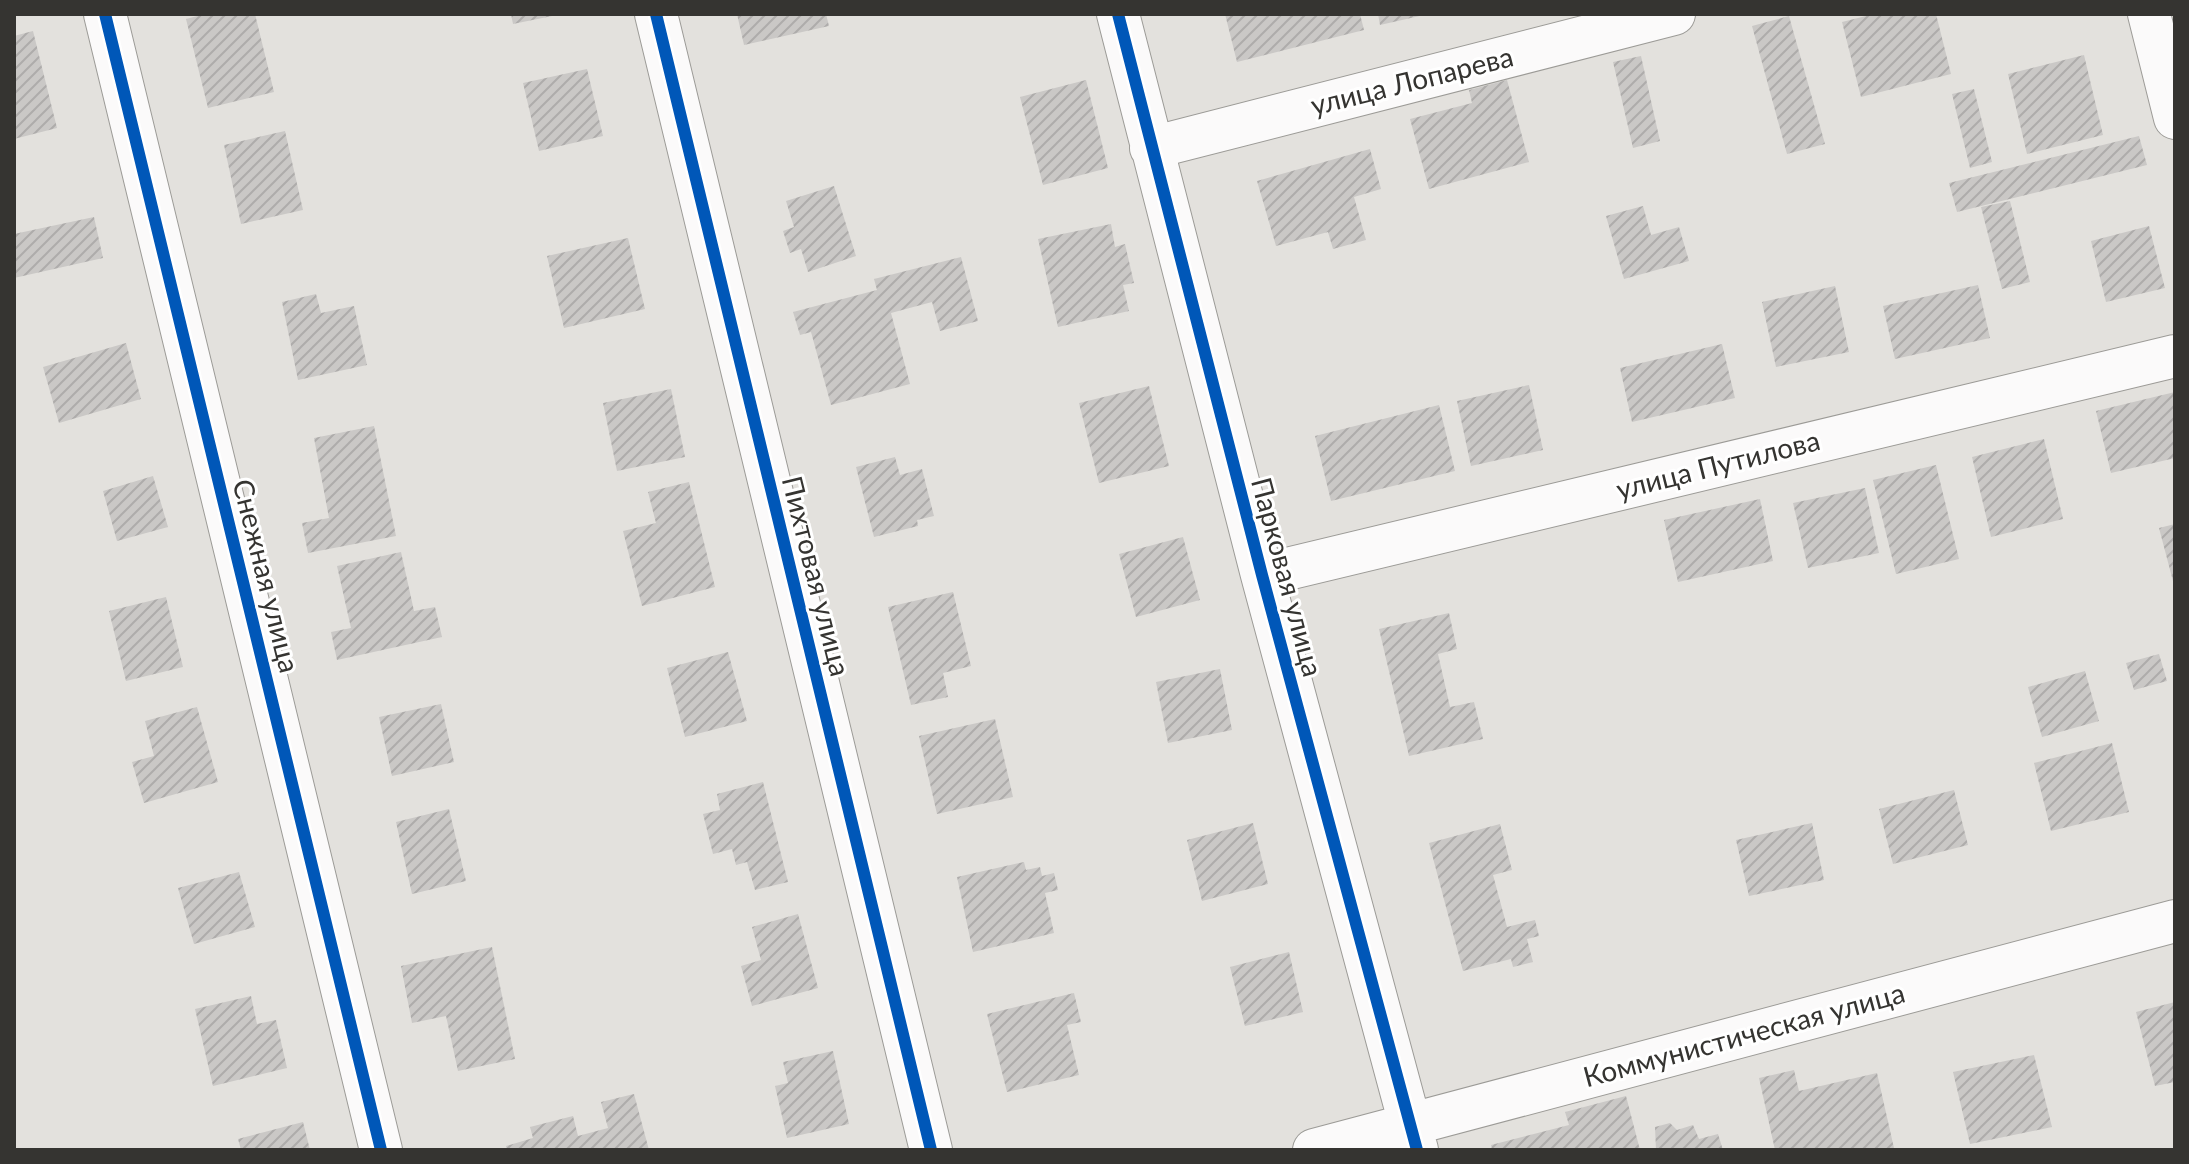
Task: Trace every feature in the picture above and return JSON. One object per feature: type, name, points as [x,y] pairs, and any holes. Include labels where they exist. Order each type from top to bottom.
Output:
[{"type":"street","name":"Снежная улица","points":[[105,14],[381,1150]]},
{"type":"street","name":"Пихтовая улица","points":[[656,14],[931,1150]]},
{"type":"street","name":"Парковая улица","points":[[1118,14],[1262,575],[1413,1137]]},
{"type":"street","name":"улица Лопарева","points":[[1151,148],[1674,14]]},
{"type":"street","points":[[2149,14],[2175,118]]},
{"type":"street","name":"улица Путилова","points":[[1262,575],[2175,356]]},
{"type":"street","name":"Коммунистическая улица","points":[[1314,1150],[1413,1137],[2175,921]]},
{"type":"building","points":[[205,14],[255,14],[274,92],[208,108],[186,19]]},
{"type":"building","points":[[511,14],[556,14],[557,15],[513,24]]},
{"type":"building","points":[[737,14],[826,14],[829,26],[744,45]]},
{"type":"building","points":[[1225,14],[1360,14],[1364,30],[1237,62]]},
{"type":"building","points":[[1378,14],[1424,14],[1424,15],[1380,25]]},
{"type":"building","points":[[1874,14],[1936,14],[1951,74],[1861,97],[1842,22]]},
{"type":"building","points":[[1789,16],[1825,144],[1787,154],[1752,26]]},
{"type":"building","points":[[33,31],[57,128],[14,139],[14,36]]},
{"type":"building","points":[[2084,55],[2103,135],[2027,154],[2008,74]]},
{"type":"building","points":[[1641,56],[1660,141],[1633,148],[1613,62]]},
{"type":"building","points":[[587,69],[603,136],[539,151],[523,83]]},
{"type":"building","points":[[1086,80],[1108,168],[1043,185],[1020,97]]},
{"type":"building","points":[[1507,80],[1529,162],[1429,189],[1410,119],[1472,103],[1469,90]]},
{"type":"building","points":[[1974,89],[1992,162],[1970,168],[1952,94]]},
{"type":"building","points":[[285,131],[303,210],[241,224],[224,145]]},
{"type":"building","points":[[2139,136],[2147,165],[1957,212],[1949,183]]},
{"type":"building","points":[[1370,149],[1381,189],[1354,197],[1366,240],[1333,249],[1328,232],[1276,246],[1257,181]]},
{"type":"building","points":[[834,186],[856,256],[808,272],[801,249],[790,253],[783,231],[794,227],[786,201]]},
{"type":"building","points":[[2010,201],[2030,282],[2002,289],[1981,207]]},
{"type":"building","points":[[1643,206],[1651,235],[1679,227],[1689,261],[1624,279],[1606,216]]},
{"type":"building","points":[[94,217],[103,258],[14,278],[14,234]]},
{"type":"building","points":[[1111,224],[1115,247],[1125,244],[1134,283],[1123,285],[1129,311],[1058,327],[1038,239]]},
{"type":"building","points":[[2149,226],[2165,288],[2106,302],[2091,241]]},
{"type":"building","points":[[628,238],[645,309],[564,328],[547,256]]},
{"type":"building","points":[[961,257],[978,321],[940,331],[932,302],[891,313],[910,384],[831,405],[811,332],[800,335],[793,312],[877,290],[874,279]]},
{"type":"building","points":[[1978,285],[1990,338],[1895,359],[1883,306]]},
{"type":"building","points":[[1835,286],[1849,352],[1776,367],[1762,302]]},
{"type":"building","points":[[316,294],[321,313],[354,306],[367,365],[298,380],[282,302]]},
{"type":"building","points":[[126,343],[141,399],[59,423],[43,367]]},
{"type":"building","points":[[1722,344],[1735,398],[1632,422],[1620,368]]},
{"type":"building","points":[[1529,385],[1543,450],[1471,466],[1457,401]]},
{"type":"building","points":[[1149,386],[1169,466],[1099,483],[1079,403]]},
{"type":"building","points":[[671,389],[685,457],[617,471],[603,403]]},
{"type":"building","points":[[2175,392],[2175,458],[2111,473],[2096,411]]},
{"type":"building","points":[[1439,405],[1455,471],[1331,501],[1315,436]]},
{"type":"building","points":[[374,426],[396,536],[308,553],[302,523],[329,518],[314,438]]},
{"type":"building","points":[[2044,439],[2063,519],[1991,537],[1972,457]]},
{"type":"building","points":[[895,457],[900,475],[922,469],[934,516],[917,520],[918,526],[874,537],[856,467]]},
{"type":"building","points":[[1936,465],[1959,559],[1896,574],[1873,480]]},
{"type":"building","points":[[153,476],[168,527],[117,541],[103,491]]},
{"type":"building","points":[[689,482],[715,587],[642,606],[623,531],[656,523],[648,492]]},
{"type":"building","points":[[1865,488],[1879,553],[1808,568],[1793,503]]},
{"type":"building","points":[[1760,499],[1773,561],[1678,582],[1664,520]]},
{"type":"building","points":[[2175,524],[2175,585],[2174,585],[2159,528]]},
{"type":"building","points":[[1183,537],[1200,600],[1136,617],[1119,554]]},
{"type":"building","points":[[401,552],[414,611],[435,607],[442,637],[337,660],[331,632],[351,628],[337,566]]},
{"type":"building","points":[[953,592],[971,666],[943,673],[948,697],[911,705],[888,607]]},
{"type":"building","points":[[166,597],[183,667],[126,681],[109,611]]},
{"type":"building","points":[[1449,613],[1457,649],[1438,654],[1450,707],[1474,702],[1483,739],[1409,756],[1379,629]]},
{"type":"building","points":[[728,652],[747,721],[685,737],[667,668]]},
{"type":"building","points":[[2159,654],[2167,681],[2134,690],[2126,663]]},
{"type":"building","points":[[1220,669],[1232,730],[1168,743],[1156,682]]},
{"type":"building","points":[[2085,671],[2099,721],[2042,737],[2028,687]]},
{"type":"building","points":[[441,704],[454,762],[392,776],[379,717]]},
{"type":"building","points":[[197,707],[218,782],[144,803],[132,762],[154,756],[145,721]]},
{"type":"building","points":[[995,719],[1013,797],[937,814],[919,736]]},
{"type":"building","points":[[2112,743],[2129,812],[2051,831],[2034,763]]},
{"type":"building","points":[[763,782],[788,882],[755,890],[747,862],[736,865],[732,849],[713,854],[703,814],[720,810],[717,794]]},
{"type":"building","points":[[1954,790],[1968,845],[1893,864],[1879,809]]},
{"type":"building","points":[[449,809],[466,881],[412,894],[396,822]]},
{"type":"building","points":[[1253,823],[1268,884],[1202,901],[1187,840]]},
{"type":"building","points":[[1812,823],[1824,880],[1749,896],[1736,840]]},
{"type":"building","points":[[1500,824],[1512,870],[1493,875],[1507,927],[1535,920],[1539,936],[1527,939],[1533,962],[1513,967],[1511,959],[1463,971],[1429,843]]},
{"type":"building","points":[[1024,862],[1026,870],[1040,867],[1042,876],[1054,873],[1058,890],[1045,893],[1054,933],[973,952],[957,877]]},
{"type":"building","points":[[239,872],[255,927],[194,944],[178,888]]},
{"type":"building","points":[[798,914],[818,988],[752,1006],[741,966],[761,960],[752,927]]},
{"type":"building","points":[[492,947],[515,1059],[458,1071],[446,1016],[412,1023],[401,966]]},
{"type":"building","points":[[1289,952],[1303,1012],[1245,1026],[1230,967]]},
{"type":"building","points":[[1074,993],[1081,1022],[1067,1025],[1079,1075],[1007,1092],[987,1014]]},
{"type":"building","points":[[251,996],[257,1024],[276,1020],[287,1068],[213,1086],[195,1009]]},
{"type":"building","points":[[2175,1002],[2175,1082],[2155,1086],[2136,1012]]},
{"type":"building","points":[[833,1051],[849,1124],[787,1138],[775,1086],[788,1083],[783,1062]]},
{"type":"building","points":[[2034,1055],[2052,1127],[1970,1144],[1953,1072]]},
{"type":"building","points":[[1794,1070],[1799,1091],[1877,1073],[1894,1148],[1775,1150],[1759,1078]]},
{"type":"building","points":[[634,1094],[649,1150],[507,1150],[506,1146],[533,1138],[530,1127],[573,1116],[578,1136],[608,1128],[601,1102]]},
{"type":"building","points":[[1626,1096],[1640,1150],[1492,1150],[1491,1145],[1569,1125],[1565,1112]]},
{"type":"building","points":[[303,1122],[310,1150],[241,1150],[238,1139]]},
{"type":"building","points":[[1670,1123],[1677,1130],[1693,1125],[1699,1139],[1718,1134],[1723,1150],[1656,1150],[1655,1127]]},
{"type":"cycle path","points":[[105,14],[381,1150]]},
{"type":"cycle path","points":[[656,14],[931,1150]]},
{"type":"cycle path","points":[[1118,14],[1262,575],[1417,1150]]}]
